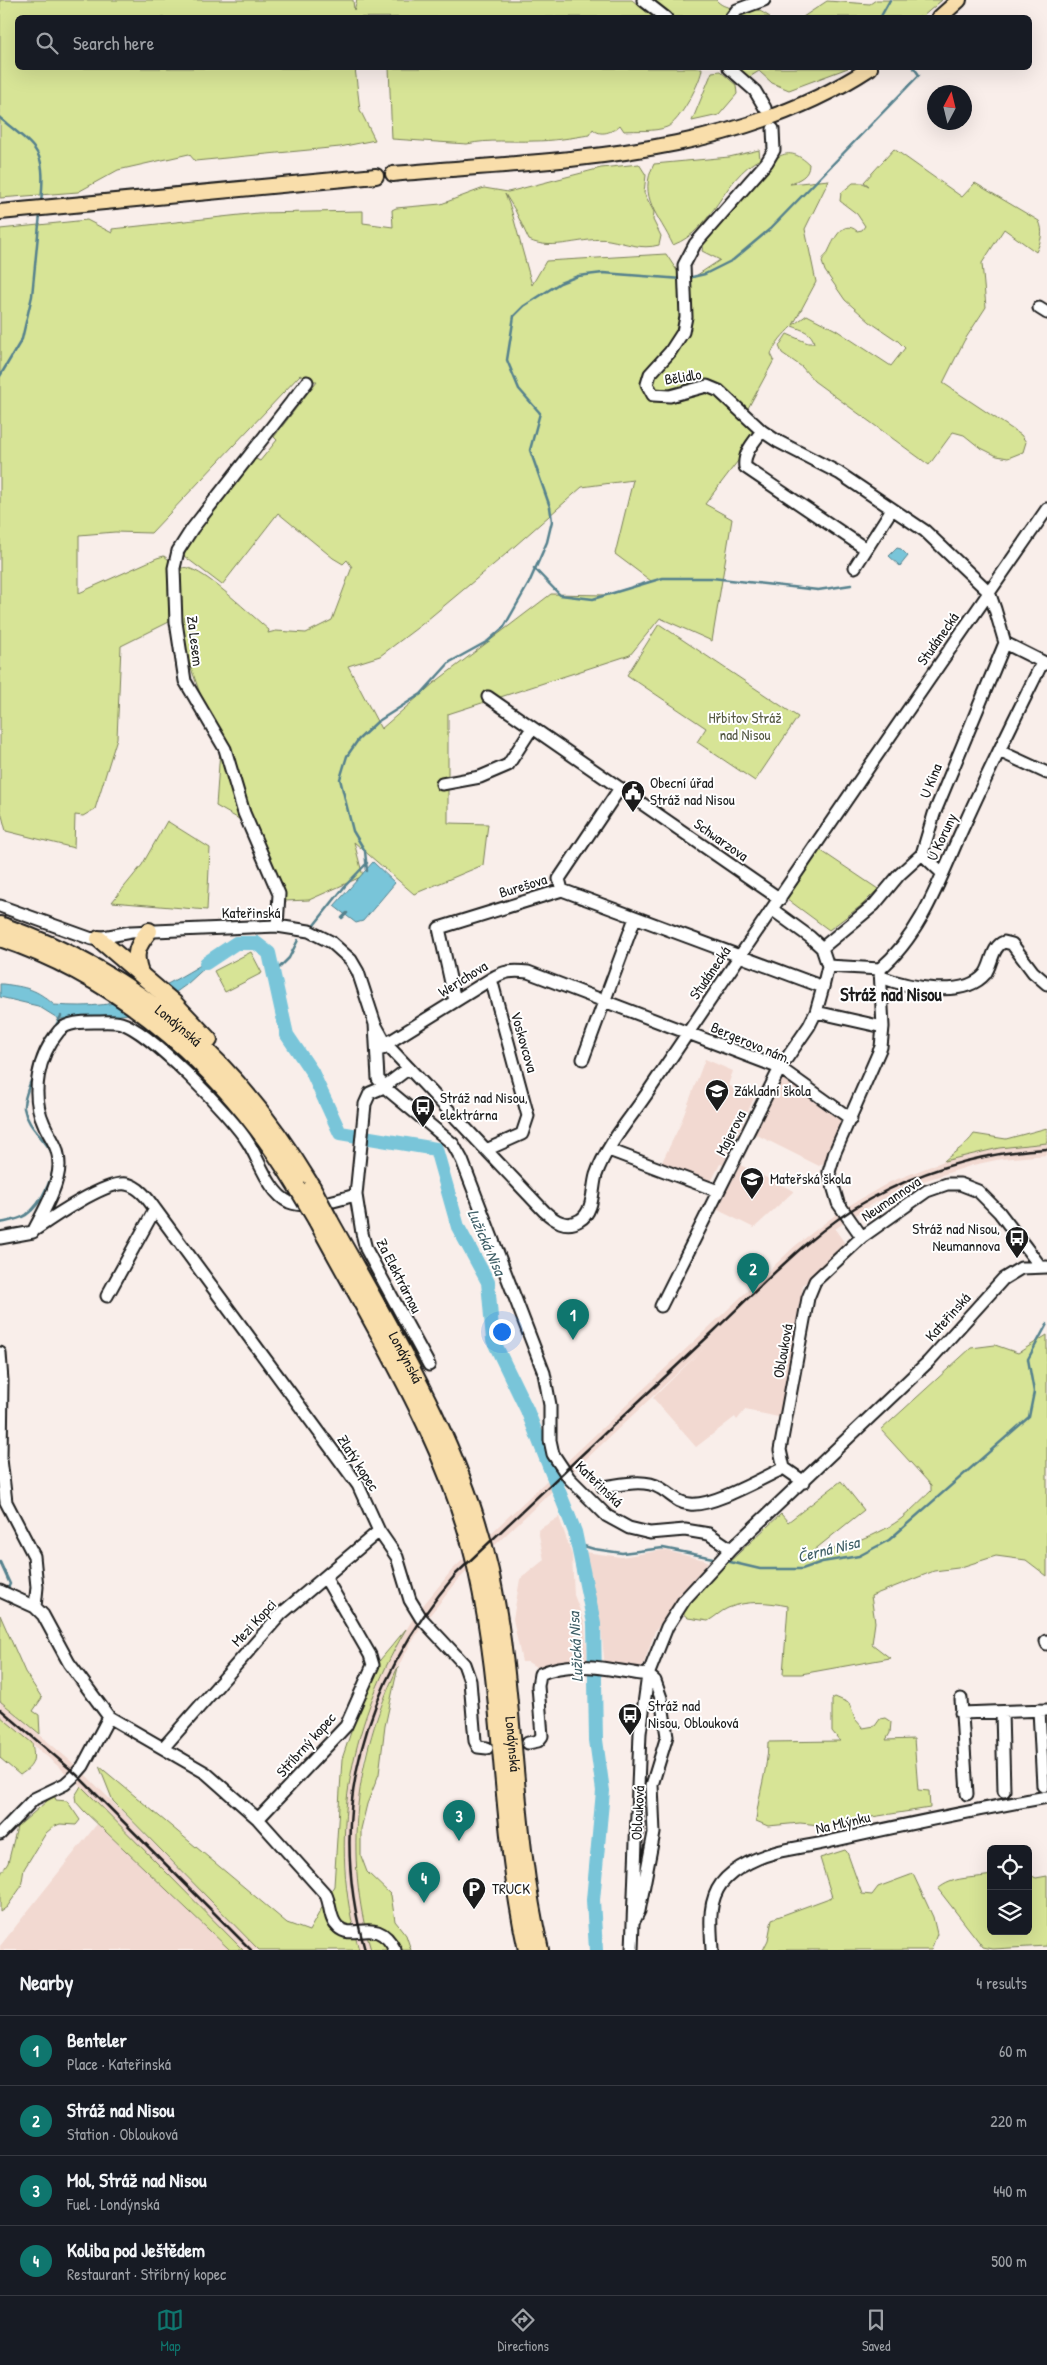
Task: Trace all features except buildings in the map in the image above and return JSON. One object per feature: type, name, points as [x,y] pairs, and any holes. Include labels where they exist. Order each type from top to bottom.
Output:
[{"type":"highway","name":"Londýnská","points":[[0,925],[62,949],[120,981],[227,1058],[422,1390],[445,1439],[470,1503],[489,1569],[503,1639],[526,1868],[540,1950]]},
{"type":"highway","points":[[149,931],[139,943],[136,953],[140,973],[160,1009]]},
{"type":"highway","name":"Londýnská","points":[[0,938],[53,959],[105,987],[160,1009],[174,1038],[221,1083],[256,1124],[304,1187]]},
{"type":"highway","points":[[99,939],[140,973]]},
{"type":"highway","name":"Londýnská","points":[[323,1221],[426,1428],[452,1488],[466,1531],[488,1622],[511,1853],[527,1950]]},
{"type":"main road","points":[[942,15],[959,0]]},
{"type":"main road","points":[[393,174],[631,151],[690,141],[737,128],[776,114],[821,95],[866,70]]},
{"type":"main road","points":[[0,212],[376,176]]},
{"type":"street","points":[[643,0],[662,15]]},
{"type":"street","points":[[733,15],[737,10],[764,0]]},
{"type":"street","points":[[731,70],[755,91],[765,108]]},
{"type":"street","name":"Bělidlo","points":[[773,129],[774,150],[767,162],[695,244],[684,265],[686,316],[683,332],[670,352],[650,374],[647,384],[653,395],[670,396],[707,386],[719,391],[762,431],[777,441],[839,473],[925,531],[989,592]]},
{"type":"street","name":"Za Lesem","points":[[277,926],[279,894],[244,813],[225,749],[185,681],[176,622],[174,568],[178,551],[192,529],[307,382]]},
{"type":"street","points":[[762,431],[747,453],[744,460],[745,467],[866,549]]},
{"type":"street","points":[[855,568],[892,509]]},
{"type":"street","name":"Studánecká","points":[[375,1024],[386,1044],[544,1211],[555,1220],[567,1224],[578,1222],[586,1214],[597,1173],[609,1150],[687,1033],[1047,509]]},
{"type":"street","points":[[989,592],[1005,643],[1044,663]]},
{"type":"street","name":"U Kina","points":[[922,854],[934,814],[1005,643]]},
{"type":"street","name":"U Koruny","points":[[881,973],[911,934],[935,890],[999,751],[1044,663]]},
{"type":"street","name":"Schwarzova","points":[[488,697],[780,899]]},
{"type":"street","points":[[442,784],[480,777],[508,764],[532,728]]},
{"type":"street","points":[[999,751],[1047,774]]},
{"type":"street","points":[[562,890],[559,879],[620,788]]},
{"type":"street","points":[[822,948],[874,905],[899,875],[922,854],[942,873]]},
{"type":"street","name":"Burešova","points":[[455,1001],[440,928],[562,890],[740,956]]},
{"type":"street","points":[[0,906],[87,938],[99,939]]},
{"type":"street","points":[[772,910],[810,936],[822,948],[828,966],[881,973],[911,986],[943,988],[966,985],[980,979],[985,974],[997,946],[1000,943],[1007,942],[1014,946],[1030,969],[1047,984]]},
{"type":"street","points":[[583,1059],[635,918]]},
{"type":"street","name":"Kateřinská","points":[[99,939],[131,932],[277,926],[309,931],[331,942],[351,960],[358,972],[375,1024],[378,1079],[453,1144],[462,1160],[544,1373],[550,1405],[550,1440],[553,1454],[561,1467],[607,1516],[628,1528],[650,1534],[685,1530],[708,1534],[731,1549],[804,1482],[928,1362],[1003,1279],[1021,1268],[1044,1267]]},
{"type":"street","points":[[740,956],[824,987]]},
{"type":"street","name":"Majerova","points":[[661,1306],[780,1068],[809,1026],[816,1012],[828,966]]},
{"type":"street","name":"Werichova","points":[[377,1056],[386,1044],[501,973],[514,970],[528,972],[687,1033]]},
{"type":"street","name":"Neumannova","points":[[881,973],[883,1027],[881,1047],[830,1166],[830,1176],[838,1203],[862,1237],[927,1191],[947,1184],[960,1184],[978,1191],[1044,1267]]},
{"type":"street","name":"Voskovcova","points":[[486,1150],[522,1134],[528,1116],[491,979]]},
{"type":"street","points":[[816,1012],[883,1027]]},
{"type":"street","points":[[33,1232],[47,1204],[59,1167],[57,1146],[43,1122],[36,1091],[42,1061],[60,1030],[75,1022],[120,1022],[140,1033],[210,1096],[248,1142],[270,1183],[288,1201],[308,1206],[356,1195]]},
{"type":"street","name":"Bergerovo nám.","points":[[687,1033],[780,1068],[851,1119]]},
{"type":"street","points":[[384,1086],[409,1068]]},
{"type":"street","name":"Za Elektrárnou","points":[[384,1086],[370,1093],[363,1118],[356,1195],[366,1249],[429,1365]]},
{"type":"street","points":[[609,1150],[718,1191]]},
{"type":"street","name":"Zlatý kopec","points":[[0,1238],[33,1232],[61,1212],[108,1188],[126,1184],[140,1191],[358,1485],[379,1531],[397,1557],[410,1600],[421,1618],[464,1664],[470,1681],[475,1741],[478,1747],[487,1748]]},
{"type":"street","points":[[107,1296],[155,1209]]},
{"type":"street","name":"Oblouková","points":[[784,1468],[780,1450],[812,1287],[821,1274],[862,1237]]},
{"type":"street","points":[[0,1353],[2,1381],[1,1459],[6,1502],[34,1556],[37,1587],[35,1607]]},
{"type":"street","points":[[784,1468],[804,1482]]},
{"type":"street","name":"Kateřinská","points":[[603,1487],[650,1484],[660,1487],[678,1501],[690,1504],[706,1504],[784,1468]]},
{"type":"street","name":"Mezi Kopci","points":[[163,1748],[281,1614],[379,1531]]},
{"type":"street","points":[[632,1950],[631,1928],[640,1732],[648,1675],[667,1627],[685,1599],[731,1549]]},
{"type":"street","name":"Stříbrný kopec","points":[[258,1819],[346,1726],[373,1666],[370,1655],[325,1577]]},
{"type":"street","points":[[1,1592],[35,1607],[43,1615],[69,1663],[109,1717],[206,1773],[258,1819],[326,1894],[330,1903],[330,1912],[339,1928],[345,1931],[373,1930],[386,1936],[395,1950]]},
{"type":"street","name":"Londýnská","points":[[528,1744],[538,1741],[542,1736],[538,1686],[540,1674],[548,1670],[587,1666],[648,1675]]},
{"type":"street","name":"Oblouková","points":[[631,1928],[639,1911],[654,1834],[652,1786],[667,1736],[662,1698],[655,1681],[648,1675]]},
{"type":"street","points":[[961,1699],[960,1713],[967,1794]]},
{"type":"street","name":"Na Mlýnku","points":[[712,1950],[710,1917],[713,1900],[721,1884],[748,1862],[791,1849],[830,1842],[1045,1791],[1043,1710],[960,1713]]},
{"type":"street","points":[[1002,1712],[1004,1791]]},
{"type":"street","points":[[0,1834],[34,1799],[65,1784],[76,1774],[83,1766],[109,1717]]},
{"type":"shaded area","name":"Základní škola","points":[[705,1059],[733,1071],[728,1085],[754,1098],[723,1165],[720,1164],[710,1184],[660,1166],[680,1125]]},
{"type":"shaded area","name":"Základní škola","points":[[783,1079],[840,1120],[841,1124],[824,1163],[819,1166],[751,1132],[779,1080]]},
{"type":"shaded area","points":[[1047,1143],[1047,1155],[1001,1159],[973,1165],[920,1182],[872,1204],[835,1229],[846,1245],[803,1285],[783,1418],[745,1410],[737,1420],[735,1417],[696,1447],[653,1398],[706,1346],[460,1578],[425,1621],[403,1657],[379,1710],[364,1758],[357,1811],[356,1848],[362,1911],[371,1950],[359,1950],[350,1913],[344,1848],[345,1810],[353,1756],[368,1705],[393,1651],[416,1614],[452,1570],[795,1246],[843,1209],[890,1182],[944,1161],[999,1148]]},
{"type":"shaded area","name":"Mateřská škola","points":[[736,1163],[794,1191],[754,1228],[714,1208]]},
{"type":"shaded area","points":[[559,1517],[572,1555],[574,1595],[585,1624],[588,1662],[539,1669],[528,1662],[522,1662],[513,1619],[520,1579],[544,1560],[538,1530]]},
{"type":"shaded area","points":[[663,1550],[708,1562],[655,1631],[643,1666],[630,1670],[605,1667],[601,1629],[591,1590],[585,1552],[621,1557]]},
{"type":"shaded area","points":[[0,1701],[80,1769],[259,1950],[243,1950],[81,1786],[0,1716]]},
{"type":"shaded area","points":[[97,1824],[230,1950],[0,1950],[0,1946]]},
{"type":"green space","points":[[0,0],[353,0],[354,10],[357,0],[632,0],[651,15],[15,15],[15,70],[355,70],[360,110],[375,140],[340,147],[195,161],[189,154],[118,170],[78,192],[0,198]]},
{"type":"green space","points":[[637,0],[716,0],[724,6],[751,8],[766,15],[656,15]]},
{"type":"green space","points":[[876,0],[942,0],[924,15],[806,15],[827,1],[870,4]]},
{"type":"green space","points":[[389,70],[702,70],[698,82],[678,118],[672,124],[662,129],[624,131],[620,125],[606,133],[599,133],[593,129],[589,135],[562,139],[492,141],[467,144],[392,139]]},
{"type":"green space","points":[[738,70],[843,70],[789,90],[772,83],[759,71],[748,78]]},
{"type":"green space","points":[[720,71],[736,85],[737,94],[719,115],[692,121],[712,72]]},
{"type":"green space","points":[[894,149],[962,197],[975,183],[1039,221],[1041,236],[1036,252],[1004,229],[982,263],[986,307],[964,341],[943,383],[1021,435],[1026,442],[1023,452],[1008,458],[997,456],[979,447],[964,435],[953,432],[929,465],[814,381],[802,367],[782,353],[779,346],[787,334],[808,343],[814,343],[809,334],[792,326],[773,350],[771,354],[774,360],[747,410],[760,432],[705,504],[732,519],[712,641],[660,618],[630,655],[448,714],[448,823],[488,824],[483,865],[414,894],[354,842],[363,876],[309,900],[285,901],[255,828],[216,806],[220,750],[184,648],[179,569],[189,568],[209,579],[269,630],[268,633],[276,631],[306,633],[332,620],[352,567],[347,560],[343,564],[333,558],[278,513],[222,585],[184,556],[205,518],[254,458],[260,461],[277,440],[274,437],[317,381],[309,381],[300,375],[151,533],[115,532],[79,535],[79,593],[157,558],[164,556],[173,563],[173,589],[169,592],[169,622],[121,646],[117,738],[95,809],[83,816],[75,815],[74,848],[6,831],[0,808],[0,229],[87,220],[112,233],[112,229],[258,213],[363,211],[363,223],[393,227],[392,210],[396,208],[441,204],[484,188],[508,192],[601,168],[639,164],[646,175],[644,193],[654,212],[653,220],[661,236],[659,245],[640,246],[599,239],[558,244],[538,243],[529,240],[505,194],[532,285],[546,261],[666,254],[685,283],[720,260],[702,251],[705,239],[778,157],[790,154],[802,158],[809,164],[809,168],[805,175],[790,184],[829,180],[805,229],[816,282],[793,325],[807,315],[836,330],[891,366],[905,348],[870,322],[845,300],[825,271],[822,262],[835,238],[843,229],[847,227],[857,231],[862,230],[865,226],[857,214],[840,201],[841,193],[853,183],[863,183],[869,186],[864,182]],"holes":[[[633,480],[615,554],[651,581],[606,595],[551,594],[434,683],[381,729],[348,666],[380,656],[421,625],[582,487]]]},
{"type":"green space","points":[[759,150],[760,159],[747,167],[736,178],[709,216],[687,237],[673,245],[656,215],[649,196],[649,176],[654,164],[729,157]]},
{"type":"green space","name":"Hřbitov Stráž nad Nisou","points":[[659,624],[798,717],[755,781],[697,742],[706,728],[627,675]]},
{"type":"green space","points":[[167,821],[210,848],[207,910],[112,902],[142,865]]},
{"type":"green space","points":[[820,850],[878,889],[862,905],[829,930],[787,899]]},
{"type":"green space","points":[[251,952],[262,973],[225,992],[214,971]]},
{"type":"green space","points":[[1047,1128],[1047,1143],[999,1148],[944,1161],[974,1134],[1006,1139]]},
{"type":"green space","points":[[1047,1335],[1047,1576],[1026,1560],[996,1556],[958,1568],[934,1571],[871,1596],[875,1622],[872,1644],[890,1658],[801,1674],[783,1674],[788,1606],[766,1603],[736,1605],[725,1609],[708,1621],[688,1618],[682,1613],[688,1600],[781,1514],[788,1522],[841,1481],[864,1510],[813,1551],[846,1546],[894,1524],[902,1518],[931,1491],[931,1485],[881,1430],[971,1348],[995,1345],[1018,1353]]},
{"type":"green space","points":[[0,1615],[25,1672],[42,1698],[33,1711],[39,1715],[40,1734],[0,1701]]},
{"type":"green space","points":[[406,1629],[386,1666],[370,1705],[358,1744],[349,1785],[345,1826],[345,1867],[349,1909],[359,1950],[259,1950],[113,1801],[99,1766],[287,1923],[309,1931],[334,1886],[342,1759],[362,1699],[380,1660]]},
{"type":"green space","points":[[398,1667],[385,1726],[379,1774],[367,1804],[361,1829],[361,1856],[367,1872],[391,1895],[395,1921],[406,1935],[411,1950],[371,1950],[362,1914],[357,1878],[358,1806],[363,1771],[372,1735],[383,1701]]},
{"type":"green space","points":[[835,1697],[849,1703],[855,1719],[863,1728],[875,1726],[880,1719],[885,1718],[891,1722],[890,1733],[886,1740],[914,1739],[918,1790],[929,1791],[930,1808],[820,1825],[800,1823],[768,1826],[756,1821],[768,1742],[840,1741],[832,1731],[832,1699]]},
{"type":"green space","points":[[0,1716],[32,1743],[33,1762],[20,1775],[0,1758]]},
{"type":"green space","points":[[81,1786],[243,1950],[230,1950],[84,1811],[76,1802],[75,1796]]},
{"type":"green space","points":[[54,1795],[56,1800],[67,1801],[80,1820],[76,1825],[60,1824],[46,1833],[24,1869],[21,1887],[7,1907],[0,1912],[0,1875],[8,1863],[17,1827]]},
{"type":"green space","points":[[845,1850],[862,1894],[872,1895],[878,1887],[913,1874],[933,1917],[937,1934],[931,1950],[763,1950],[768,1940],[772,1919],[832,1897],[820,1858]]},
{"type":"green space","points":[[987,1876],[987,1935],[1032,1935],[1032,1876],[1036,1878],[1047,1876],[1047,1946],[993,1949],[983,1947],[938,1889],[956,1880]]},
{"type":"water","points":[[897,548],[901,549],[908,556],[900,566],[889,556]]},
{"type":"water","points":[[373,862],[395,883],[363,921],[356,923],[334,906]]},
{"type":"water","points":[[221,953],[186,985],[165,1000],[128,1014],[59,1019],[38,1006],[0,997],[0,984],[3,984],[31,990],[42,995],[54,1005],[104,1005],[143,995],[161,987]]},
{"type":"waterway","points":[[882,15],[890,0]]},
{"type":"waterway","points":[[688,278],[705,274],[733,260],[770,229],[919,75],[915,70]]},
{"type":"waterway","points":[[0,118],[31,145],[41,161],[41,203]]},
{"type":"waterway","points":[[0,376],[22,339],[32,296],[40,214]]},
{"type":"waterway","points":[[367,871],[365,851],[353,831],[340,779],[347,756],[358,740],[377,722],[421,694],[450,662],[488,641],[504,627],[529,583],[547,542],[552,521],[550,507],[530,450],[540,413],[519,389],[507,360],[514,316],[524,306],[560,283],[578,276],[603,273],[682,279]]},
{"type":"waterway","points":[[534,568],[560,595],[593,599],[663,578],[712,578],[818,590],[851,585]]},
{"type":"waterway","points":[[311,929],[345,886],[367,863]]},
{"type":"waterway","points":[[342,918],[347,913]]},
{"type":"waterway","points":[[273,974],[289,958],[298,940]]},
{"type":"waterway","name":"Lužická Nisa","points":[[206,963],[236,943],[256,943],[269,953],[287,1035],[312,1072],[340,1133],[436,1149],[458,1227],[488,1282],[493,1340],[527,1410],[575,1532],[594,1623],[596,1740],[603,1791],[593,1900],[596,1950]]},
{"type":"waterway","points":[[54,1029],[61,1016]]},
{"type":"waterway","points":[[0,1223],[20,1218],[32,1210],[43,1195],[51,1177],[53,1167],[51,1151],[31,1126],[24,1108],[33,1075]]},
{"type":"waterway","name":"Černá Nisa","points":[[726,1561],[760,1569],[802,1569],[822,1562],[859,1556],[889,1540],[1029,1417],[1034,1392],[1028,1359],[1047,1324]]},
{"type":"waterway","name":"Černá Nisa","points":[[577,1544],[594,1549],[622,1553],[663,1548],[718,1559]]},
{"type":"waterway","points":[[0,1562],[10,1584],[7,1590]]},
{"type":"railway","points":[[365,1950],[354,1898],[350,1848],[352,1798],[361,1750],[377,1703],[398,1658],[424,1615],[456,1574],[789,1259],[828,1226],[848,1212],[891,1188],[934,1171],[978,1158],[1047,1149]]},
{"type":"railway","points":[[0,1709],[76,1774],[251,1950]]},
{"type":"place","name":"Obecní úřad Stráž nad Nisou","points":[[633,813]]},
{"type":"place","name":"Základní škola","points":[[717,1112]]},
{"type":"place","name":"Stráž nad Nisou, elektrárna","points":[[423,1128]]},
{"type":"place","name":"Mateřská škola","points":[[752,1200]]},
{"type":"place","name":"Stráž nad Nisou, Neumannova","points":[[1017,1259]]},
{"type":"place","name":"Stráž nad Nisou","points":[[753,1294]]},
{"type":"place","name":"Benteler","points":[[573,1340]]},
{"type":"place","name":"Stráž nad Nisou, Oblouková","points":[[630,1736]]},
{"type":"place","name":"Mol, Stráž nad Nisou","points":[[459,1841]]},
{"type":"place","name":"Koliba pod Ještědem","points":[[424,1903]]},
{"type":"place","name":"TRUCK","points":[[474,1910]]},
{"type":"district","name":"Stráž nad Nisou","points":[[891,995]]}]
